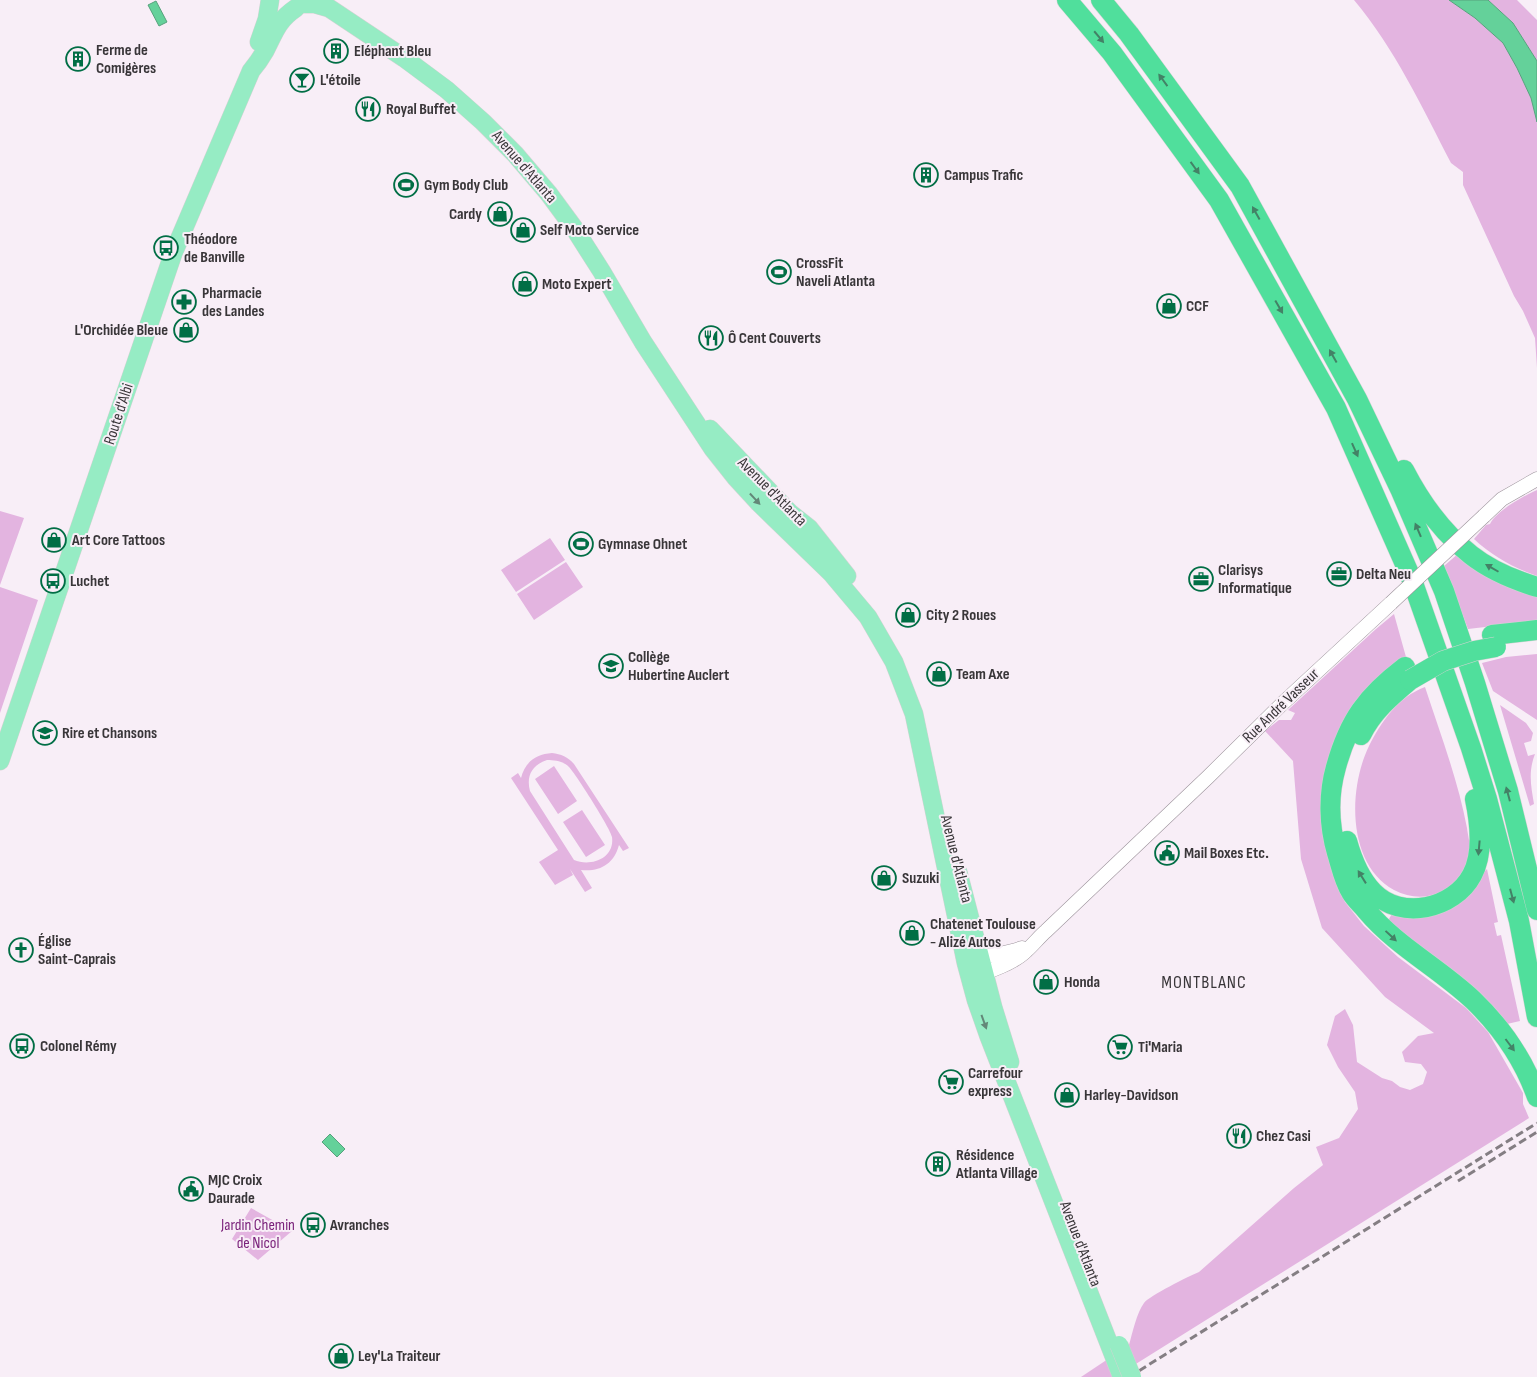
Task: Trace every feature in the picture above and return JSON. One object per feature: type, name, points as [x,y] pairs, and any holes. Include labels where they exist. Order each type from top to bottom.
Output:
[{"type":"highway","points":[[1067,0],[1112,53],[1218,200],[1336,408],[1412,580],[1471,748],[1487,799],[1519,922],[1537,1018]]},
{"type":"highway","points":[[1101,0],[1129,34],[1240,186],[1357,399],[1401,491],[1444,591],[1508,791],[1537,910]]},
{"type":"highway","points":[[1357,399],[1388,441],[1410,482],[1427,507],[1457,542],[1472,556],[1496,570],[1517,581],[1537,587]]},
{"type":"highway","points":[[1537,630],[1494,641],[1474,651],[1386,681],[1367,700],[1355,718],[1342,746],[1333,778],[1330,811],[1332,837],[1351,892],[1375,921],[1396,940],[1472,999],[1490,1018],[1522,1062],[1537,1097]]},
{"type":"highway","points":[[1494,641],[1537,644]]},
{"type":"highway","points":[[1408,673],[1363,732],[1354,750],[1344,790],[1343,812],[1345,831],[1355,865],[1362,878],[1374,893],[1387,902],[1406,908],[1423,908],[1443,903],[1460,891],[1472,875],[1478,859],[1480,833],[1478,812],[1468,772],[1471,748]]},
{"type":"main road","name":"Route d'Albi","points":[[0,761],[173,254],[252,71],[267,19],[270,0]]},
{"type":"main road","name":"Avenue d'Atlanta","points":[[274,0],[282,6],[315,4],[329,8],[448,90],[515,154],[549,194],[590,253],[638,335],[713,449],[730,471],[782,516],[868,617],[894,662],[910,700],[918,726],[975,967],[996,1018],[1018,1086],[1115,1347],[1122,1377]]},
{"type":"main road","name":"Avenue d'Atlanta","points":[[339,0],[379,30],[404,58]]},
{"type":"main road","name":"Route d'Albi","points":[[252,71],[265,52],[285,15],[303,4]]},
{"type":"main road","name":"Avenue d'Atlanta","points":[[782,516],[808,528],[858,588],[887,631],[902,658],[927,727],[975,967]]},
{"type":"main road","points":[[816,558],[838,565]]},
{"type":"main road","name":"Avenue d'Atlanta","points":[[1115,1347],[1132,1377]]},
{"type":"street","name":"Rue André Vasseur","points":[[975,967],[998,968],[1025,952],[1284,702],[1502,499],[1537,479]]},
{"type":"green space","points":[[1354,0],[1449,0],[1475,18],[1503,43],[1517,68],[1531,98],[1537,122],[1537,368],[1535,338],[1463,185],[1463,172],[1451,163],[1395,58]]},
{"type":"green space","points":[[1488,0],[1517,0],[1537,20],[1537,61],[1513,23]]},
{"type":"green space","points":[[1537,490],[1537,576],[1504,561],[1474,539],[1504,509]]},
{"type":"green space","points":[[0,511],[24,518],[0,585]]},
{"type":"green space","points":[[550,538],[565,560],[516,592],[501,570]]},
{"type":"green space","points":[[1459,553],[1537,594],[1537,621],[1468,629],[1444,566]]},
{"type":"green space","points":[[566,562],[583,587],[534,620],[517,594]]},
{"type":"green space","points":[[0,587],[38,600],[0,713]]},
{"type":"green space","points":[[1394,614],[1406,657],[1384,671],[1363,694],[1346,718],[1333,872],[1345,902],[1364,926],[1398,957],[1466,1008],[1488,1032],[1523,1093],[1523,1104],[1529,1118],[1115,1377],[1081,1377],[1129,1345],[1139,1312],[1147,1300],[1199,1272],[1294,1188],[1323,1165],[1316,1147],[1339,1138],[1358,1109],[1355,1092],[1338,1067],[1327,1045],[1335,1016],[1345,1009],[1353,1025],[1357,1062],[1400,1087],[1410,1090],[1423,1084],[1427,1072],[1421,1064],[1405,1062],[1402,1052],[1418,1036],[1434,1033],[1385,997],[1322,928],[1301,859],[1293,761],[1265,731],[1279,720],[1291,720],[1295,713],[1288,710]]},
{"type":"green space","points":[[1537,654],[1537,720],[1493,691],[1482,663],[1506,657]]},
{"type":"green space","points":[[1425,687],[1459,792],[1470,845],[1470,855],[1463,872],[1451,886],[1429,896],[1418,897],[1394,890],[1379,878],[1367,863],[1360,844],[1355,804],[1357,783],[1362,763],[1379,728],[1391,711],[1415,691]]},
{"type":"green space","points":[[1500,705],[1526,723],[1533,733],[1531,741],[1524,743],[1528,756],[1535,754],[1531,773],[1534,804],[1530,806]]},
{"type":"green space","points":[[552,753],[569,759],[574,764],[629,848],[623,851],[619,845],[617,852],[610,862],[594,870],[581,870],[592,888],[585,892],[570,869],[573,875],[555,885],[539,862],[558,850],[511,778],[518,773],[521,778],[528,763],[536,757]],"holes":[[[547,760],[562,762],[567,765],[592,801],[612,837],[612,845],[606,856],[594,862],[574,860],[530,791],[529,781],[531,772],[537,765]]]},
{"type":"green space","points":[[554,766],[577,801],[558,814],[535,779]]},
{"type":"green space","points":[[582,810],[605,845],[586,857],[563,822]]},
{"type":"green space","points":[[1487,869],[1498,922],[1494,923],[1497,936],[1501,935],[1520,1021],[1507,1024],[1386,924],[1393,912],[1399,914],[1482,874]]},
{"type":"green space","name":"Jardin Chemin de Nicol","points":[[251,1208],[292,1231],[258,1260],[232,1239]]},
{"type":"shaded area","points":[[1449,0],[1488,0],[1513,23],[1537,61],[1537,122],[1531,98],[1503,43],[1475,18]]},
{"type":"shaded area","points":[[156,1],[167,22],[159,26],[148,5]]},
{"type":"shaded area","points":[[330,1134],[345,1149],[337,1157],[322,1142]]},
{"type":"railway","points":[[1129,1377],[1537,1123]]},
{"type":"railway","points":[[1458,1181],[1537,1132]]},
{"type":"place","name":"Eléphant Bleu","points":[[336,51]]},
{"type":"place","name":"Ferme de Comigères","points":[[78,59]]},
{"type":"place","name":"L'étoile","points":[[302,80]]},
{"type":"place","name":"Royal Buffet","points":[[368,109]]},
{"type":"place","name":"Campus Trafic","points":[[926,175]]},
{"type":"place","name":"Gym Body Club","points":[[406,185]]},
{"type":"place","name":"Cardy","points":[[500,214]]},
{"type":"place","name":"Self Moto Service","points":[[523,230]]},
{"type":"place","name":"Théodore de Banville","points":[[166,248]]},
{"type":"place","name":"CrossFit Naveli Atlanta","points":[[779,272]]},
{"type":"place","name":"Moto Expert","points":[[525,284]]},
{"type":"place","name":"Pharmacie des Landes","points":[[184,302]]},
{"type":"place","name":"CCF","points":[[1169,306]]},
{"type":"place","name":"L'Orchidée Bleue","points":[[186,330]]},
{"type":"place","name":"Ô Cent Couverts","points":[[711,338]]},
{"type":"place","name":"Art Core Tattoos","points":[[54,540]]},
{"type":"place","name":"Gymnase Ohnet","points":[[581,544]]},
{"type":"place","name":"Delta Neu","points":[[1339,574]]},
{"type":"place","name":"Clarisys Informatique","points":[[1201,579]]},
{"type":"place","name":"Luchet","points":[[53,581]]},
{"type":"place","name":"City 2 Roues","points":[[908,615]]},
{"type":"place","name":"Collège Hubertine Auclert","points":[[611,666]]},
{"type":"place","name":"Team Axe","points":[[939,674]]},
{"type":"place","name":"Rire et Chansons","points":[[45,733]]},
{"type":"place","name":"Mail Boxes Etc.","points":[[1167,853]]},
{"type":"place","name":"Suzuki","points":[[884,878]]},
{"type":"place","name":"Chatenet Toulouse - Alizé Autos","points":[[912,933]]},
{"type":"place","name":"Église Saint-Caprais","points":[[21,950]]},
{"type":"place","name":"Honda","points":[[1046,982]]},
{"type":"place","name":"Colonel Rémy","points":[[22,1046]]},
{"type":"place","name":"Ti'Maria","points":[[1120,1047]]},
{"type":"place","name":"Carrefour express","points":[[951,1082]]},
{"type":"place","name":"Harley-Davidson","points":[[1067,1095]]},
{"type":"place","name":"Chez Casi","points":[[1239,1136]]},
{"type":"place","name":"Résidence Atlanta Village","points":[[938,1164]]},
{"type":"place","name":"MJC Croix Daurade","points":[[191,1189]]},
{"type":"place","name":"Avranches","points":[[313,1225]]},
{"type":"place","name":"Ley'La Traiteur","points":[[341,1356]]},
{"type":"district","name":"MONTBLANC","points":[[1204,982]]}]
